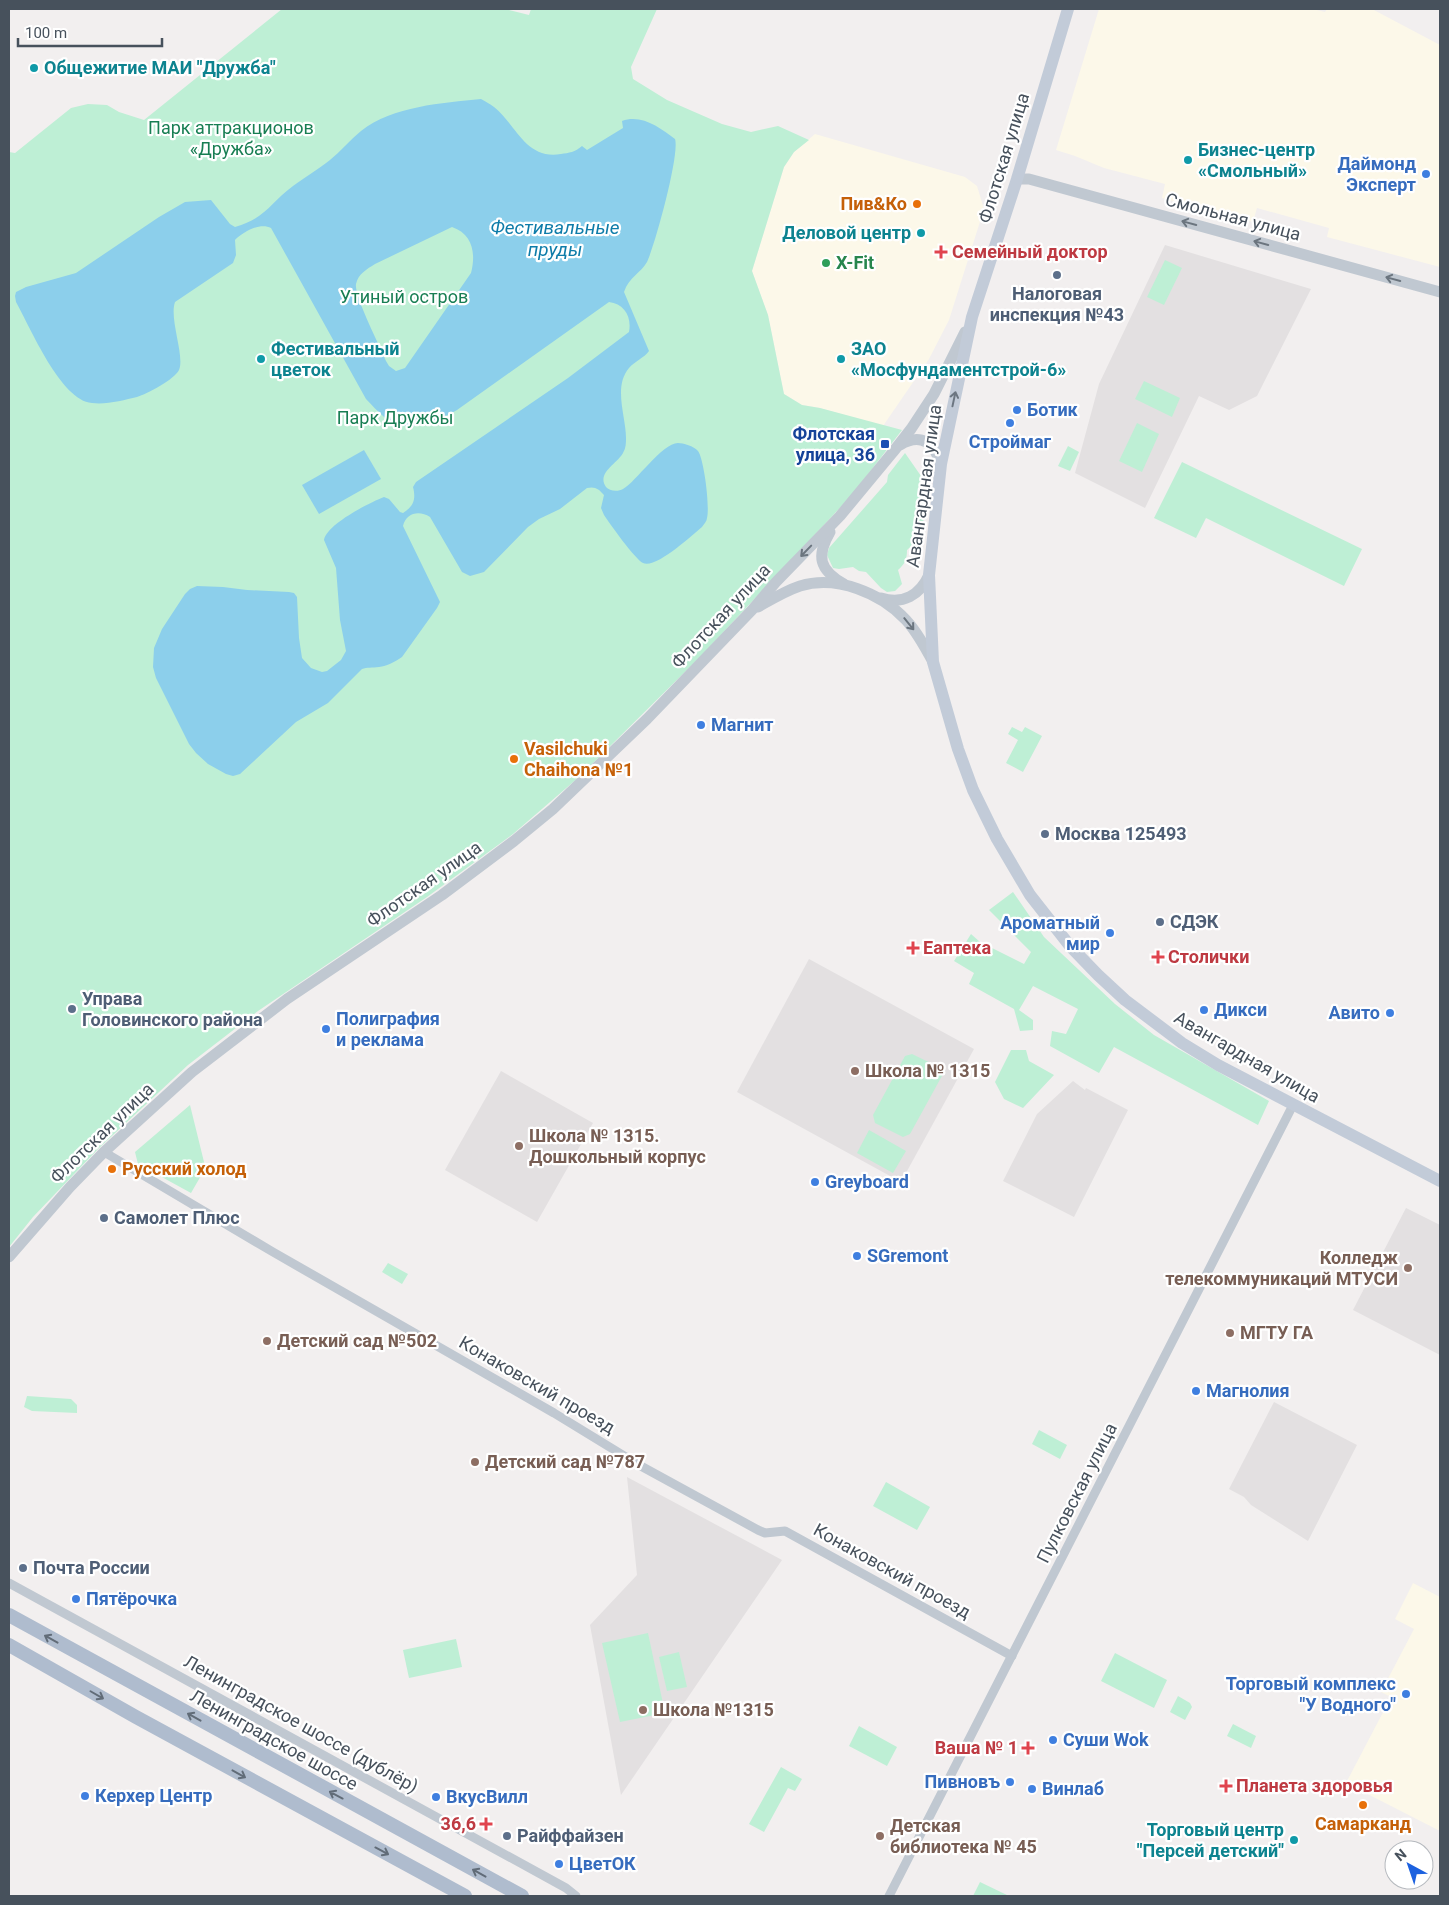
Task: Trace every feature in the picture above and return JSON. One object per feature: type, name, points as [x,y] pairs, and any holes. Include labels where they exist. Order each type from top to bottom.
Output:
[{"type":"main road","name":"Флотская улица","points":[[972,317],[1017,179],[1068,9]]},
{"type":"main road","name":"Авангардная улица","points":[[972,317],[941,464],[929,575],[934,662],[958,749],[974,790],[997,839],[1030,896],[1058,932],[1098,975],[1155,1024],[1218,1065],[1440,1181]]},
{"type":"main road","name":"Ленинградское шоссе","points":[[9,1616],[522,1896]]},
{"type":"main road","points":[[10,1648],[465,1896]]},
{"type":"street","name":"Смольная улица","points":[[1017,179],[1029,179],[1440,292]]},
{"type":"street","name":"Флотская улица","points":[[9,1257],[70,1187],[104,1152],[206,1060],[287,999],[442,895],[514,841],[553,809],[647,719],[840,516],[897,447],[934,394],[972,317]]},
{"type":"street","points":[[897,447],[912,439],[920,439],[932,447],[937,453],[941,464]]},
{"type":"street","name":"Флотская улица","points":[[840,516],[824,542],[821,553],[822,563],[834,578],[848,586]]},
{"type":"street","points":[[875,596],[890,601],[910,598],[925,585],[929,575]]},
{"type":"street","name":"Авангардная улица","points":[[752,610],[785,592],[802,586],[822,584],[848,586],[875,596],[906,620],[920,638],[934,662]]},
{"type":"street","name":"Пулковская улица","points":[[889,1896],[1293,1105]]},
{"type":"street","name":"Конаковский проезд","points":[[104,1152],[640,1465],[758,1530],[765,1533],[785,1531],[1012,1656]]},
{"type":"street","name":"Ленинградское шоссе (дублёр)","points":[[9,1582],[566,1888],[576,1896]]},
{"type":"shaded area","points":[[1099,9],[1313,9],[1325,12],[1327,9],[1372,9],[1440,45],[1440,267],[1327,237],[1329,228],[1257,208],[1253,222],[1162,198],[1165,184],[1104,168],[1056,150]]},
{"type":"shaded area","points":[[815,134],[965,177],[977,186],[984,209],[949,320],[929,359],[883,426],[820,408],[802,405],[784,394],[768,315],[752,271],[784,167],[794,152]]},
{"type":"shaded area","points":[[1165,245],[1311,289],[1257,396],[1229,410],[1199,396],[1145,508],[1075,473],[1099,384]]},
{"type":"shaded area","name":"Школа № 1315","points":[[809,959],[974,1049],[901,1182],[737,1092]]},
{"type":"shaded area","name":"Школа № 1315. Дошкольный корпус","points":[[501,1071],[593,1123],[537,1222],[445,1170]]},
{"type":"shaded area","points":[[1073,1081],[1085,1090],[1086,1088],[1128,1110],[1074,1217],[1003,1181],[1037,1114]]},
{"type":"shaded area","name":"Колледж телекоммуникаций МТУСИ","points":[[1406,1208],[1440,1225],[1440,1355],[1353,1310]]},
{"type":"shaded area","points":[[1274,1402],[1357,1445],[1308,1541],[1251,1505],[1244,1497],[1229,1489]]},
{"type":"shaded area","name":"Школа №1315","points":[[627,1477],[782,1560],[621,1795],[590,1625],[637,1575]]},
{"type":"shaded area","points":[[1413,1583],[1440,1597],[1440,1831],[1346,1783],[1391,1697],[1381,1692],[1414,1629],[1395,1619]]},
{"type":"green space","name":"Парк Дружбы","points":[[282,9],[505,9],[529,15],[531,9],[657,9],[631,67],[633,79],[667,100],[722,124],[751,132],[778,126],[809,140],[794,152],[784,167],[752,271],[768,315],[784,394],[802,405],[902,430],[852,495],[701,656],[579,777],[513,834],[427,897],[258,1011],[188,1065],[99,1148],[33,1217],[9,1247],[9,152],[15,153],[71,108],[88,104],[107,105],[119,112],[144,120]]},
{"type":"green space","points":[[1165,260],[1182,268],[1164,305],[1147,297]]},
{"type":"green space","points":[[1144,381],[1180,398],[1172,417],[1135,399]]},
{"type":"green space","points":[[1137,423],[1159,434],[1142,472],[1119,461]]},
{"type":"green space","points":[[1068,446],[1079,452],[1070,471],[1058,466]]},
{"type":"green space","points":[[905,453],[921,476],[927,496],[921,537],[907,550],[905,561],[898,570],[902,584],[895,591],[887,592],[866,572],[859,571],[853,567],[833,568],[827,555],[829,548],[887,482],[888,475]]},
{"type":"green space","points":[[1182,462],[1362,549],[1344,586],[1206,518],[1196,538],[1154,518]]},
{"type":"green space","points":[[1012,727],[1022,732],[1025,727],[1042,736],[1023,772],[1006,763],[1018,740],[1008,734]]},
{"type":"green space","points":[[1013,892],[1044,937],[1115,1004],[1154,1035],[1269,1101],[1258,1125],[1114,1047],[1099,1073],[1050,1046],[1052,1031],[1066,1034],[1078,1009],[1033,986],[1019,1010],[1033,1020],[1033,1030],[1020,1031],[1014,1009],[969,984],[974,973],[954,961],[971,934],[980,942],[1024,964],[1031,952],[989,910]]},
{"type":"green space","points":[[1011,1050],[1026,1050],[1029,1061],[1054,1075],[1023,1108],[1004,1099],[995,1082]]},
{"type":"green space","points":[[912,1054],[941,1068],[943,1074],[910,1134],[903,1137],[875,1123],[873,1115],[905,1056]]},
{"type":"green space","points":[[190,1105],[206,1167],[191,1193],[138,1164],[135,1152]]},
{"type":"green space","points":[[869,1130],[906,1151],[893,1173],[857,1153]]},
{"type":"green space","points":[[388,1263],[408,1274],[402,1284],[382,1272]]},
{"type":"green space","points":[[27,1396],[71,1399],[77,1405],[77,1413],[32,1411],[24,1407]]},
{"type":"green space","points":[[1039,1430],[1067,1445],[1060,1459],[1032,1444]]},
{"type":"green space","points":[[886,1482],[930,1507],[917,1530],[873,1506]]},
{"type":"green space","points":[[648,1633],[665,1713],[620,1722],[602,1643]]},
{"type":"green space","points":[[456,1639],[462,1667],[409,1678],[403,1650]]},
{"type":"green space","points":[[679,1652],[687,1687],[667,1691],[659,1657]]},
{"type":"green space","points":[[1115,1653],[1167,1680],[1154,1708],[1101,1681]]},
{"type":"green space","points":[[1178,1696],[1190,1703],[1192,1707],[1185,1720],[1170,1712]]},
{"type":"green space","points":[[1233,1724],[1256,1736],[1251,1748],[1227,1736]]},
{"type":"green space","points":[[859,1726],[897,1747],[887,1766],[849,1746]]},
{"type":"green space","points":[[781,1767],[802,1779],[795,1791],[788,1788],[764,1832],[749,1824]]},
{"type":"green space","points":[[980,1882],[1009,1896],[973,1896]]},
{"type":"water","name":"Фестивальные пруды","points":[[481,99],[502,114],[522,139],[538,152],[549,154],[569,153],[582,146],[587,150],[623,128],[622,121],[629,119],[650,123],[675,139],[674,162],[661,220],[651,252],[647,262],[629,283],[624,292],[649,351],[629,368],[624,376],[621,393],[626,440],[625,447],[620,457],[606,473],[604,482],[609,489],[621,490],[664,449],[678,443],[688,445],[698,451],[702,463],[707,494],[708,512],[706,520],[702,527],[664,557],[649,564],[643,563],[604,515],[601,508],[604,495],[597,488],[587,488],[560,509],[539,519],[528,527],[484,572],[470,576],[462,572],[430,517],[417,513],[410,516],[403,526],[440,602],[437,608],[402,657],[385,666],[362,669],[328,703],[296,722],[240,774],[233,776],[226,774],[208,764],[189,744],[156,678],[153,667],[154,648],[162,629],[185,594],[197,586],[294,593],[297,597],[302,658],[311,668],[322,672],[327,671],[341,660],[346,651],[340,620],[336,568],[324,540],[327,534],[349,515],[384,497],[389,499],[400,512],[403,513],[410,508],[414,495],[413,487],[416,482],[568,378],[629,332],[628,316],[619,305],[609,302],[457,410],[439,419],[410,426],[392,422],[366,399],[271,228],[267,226],[257,227],[238,237],[235,240],[236,255],[233,263],[175,302],[174,318],[180,356],[179,370],[167,382],[137,397],[109,403],[92,403],[80,399],[69,390],[58,377],[38,344],[16,302],[16,292],[26,287],[76,273],[159,217],[185,202],[211,200],[230,224],[235,227],[245,223],[261,215],[285,192],[321,167],[361,131],[374,123],[388,116],[418,107]],"holes":[[[452,227],[459,230],[469,240],[473,252],[471,273],[405,368],[396,371],[386,361],[368,321],[356,290],[357,280],[363,272],[375,264]]]},
{"type":"water","points":[[364,450],[381,479],[319,514],[302,485]]},
{"type":"place","name":"Общежитие МАИ \"Дружба\"","points":[[34,68]]},
{"type":"place","name":"Бизнес-центр «Смольный»","points":[[1188,160]]},
{"type":"place","name":"Даймонд Эксперт","points":[[1426,174]]},
{"type":"place","name":"Пив&Ко","points":[[917,204]]},
{"type":"place","name":"Деловой центр","points":[[921,233]]},
{"type":"place","name":"Семейный доктор","points":[[941,252]]},
{"type":"place","name":"X-Fit","points":[[826,263]]},
{"type":"place","name":"Налоговая инспекция №43","points":[[1057,275]]},
{"type":"place","name":"Фестивальный цветок","points":[[261,359]]},
{"type":"place","name":"ЗАО «Мосфундаментстрой-6»","points":[[841,359]]},
{"type":"place","name":"Ботик","points":[[1017,410]]},
{"type":"place","name":"Строймаг","points":[[1010,423]]},
{"type":"place","name":"Флотская улица, 36","points":[[885,444]]},
{"type":"place","name":"Магнит","points":[[701,725]]},
{"type":"place","name":"Vasilchuki Chaihona №1","points":[[514,759]]},
{"type":"place","name":"Москва 125493","points":[[1045,834]]},
{"type":"place","name":"СДЭК","points":[[1160,922]]},
{"type":"place","name":"Ароматный мир","points":[[1110,933]]},
{"type":"place","name":"Еаптека","points":[[913,948]]},
{"type":"place","name":"Столички","points":[[1158,957]]},
{"type":"place","name":"Управа Головинского района","points":[[72,1009]]},
{"type":"place","name":"Дикси","points":[[1204,1010]]},
{"type":"place","name":"Авито","points":[[1390,1013]]},
{"type":"place","name":"Полиграфия и реклама","points":[[326,1029]]},
{"type":"place","name":"Школа № 1315","points":[[855,1071]]},
{"type":"place","name":"Школа № 1315. Дошкольный корпус","points":[[519,1146]]},
{"type":"place","name":"Русский холод","points":[[112,1169]]},
{"type":"place","name":"Greyboard","points":[[815,1182]]},
{"type":"place","name":"Самолет Плюс","points":[[104,1218]]},
{"type":"place","name":"SGremont","points":[[857,1256]]},
{"type":"place","name":"Колледж телекоммуникаций МТУСИ","points":[[1408,1268]]},
{"type":"place","name":"МГТУ ГА","points":[[1230,1333]]},
{"type":"place","name":"Детский сад №502","points":[[267,1341]]},
{"type":"place","name":"Магнолия","points":[[1196,1391]]},
{"type":"place","name":"Детский сад №787","points":[[475,1462]]},
{"type":"place","name":"Почта России","points":[[23,1568]]},
{"type":"place","name":"Пятёрочка","points":[[76,1599]]},
{"type":"place","name":"Торговый комплекс \"У Водного\"","points":[[1406,1694]]},
{"type":"place","name":"Школа №1315","points":[[643,1710]]},
{"type":"place","name":"Суши Wok","points":[[1053,1740]]},
{"type":"place","name":"Ваша № 1","points":[[1028,1748]]},
{"type":"place","name":"Пивновъ","points":[[1010,1782]]},
{"type":"place","name":"Планета здоровья","points":[[1226,1786]]},
{"type":"place","name":"Винлаб","points":[[1032,1789]]},
{"type":"place","name":"Керхер Центр","points":[[85,1796]]},
{"type":"place","name":"ВкусВилл","points":[[436,1797]]},
{"type":"place","name":"Самарканд","points":[[1363,1805]]},
{"type":"place","name":"36,6","points":[[486,1824]]},
{"type":"place","name":"Райффайзен","points":[[507,1836]]},
{"type":"place","name":"Детская библиотека № 45","points":[[880,1836]]},
{"type":"place","name":"Торговый центр \"Персей детский\"","points":[[1294,1840]]},
{"type":"place","name":"ЦветОК","points":[[559,1864]]},
{"type":"park label","name":"Парк аттракционов «Дружба»","points":[[231,138]]},
{"type":"park label","name":"Утиный остров","points":[[404,297]]}]
